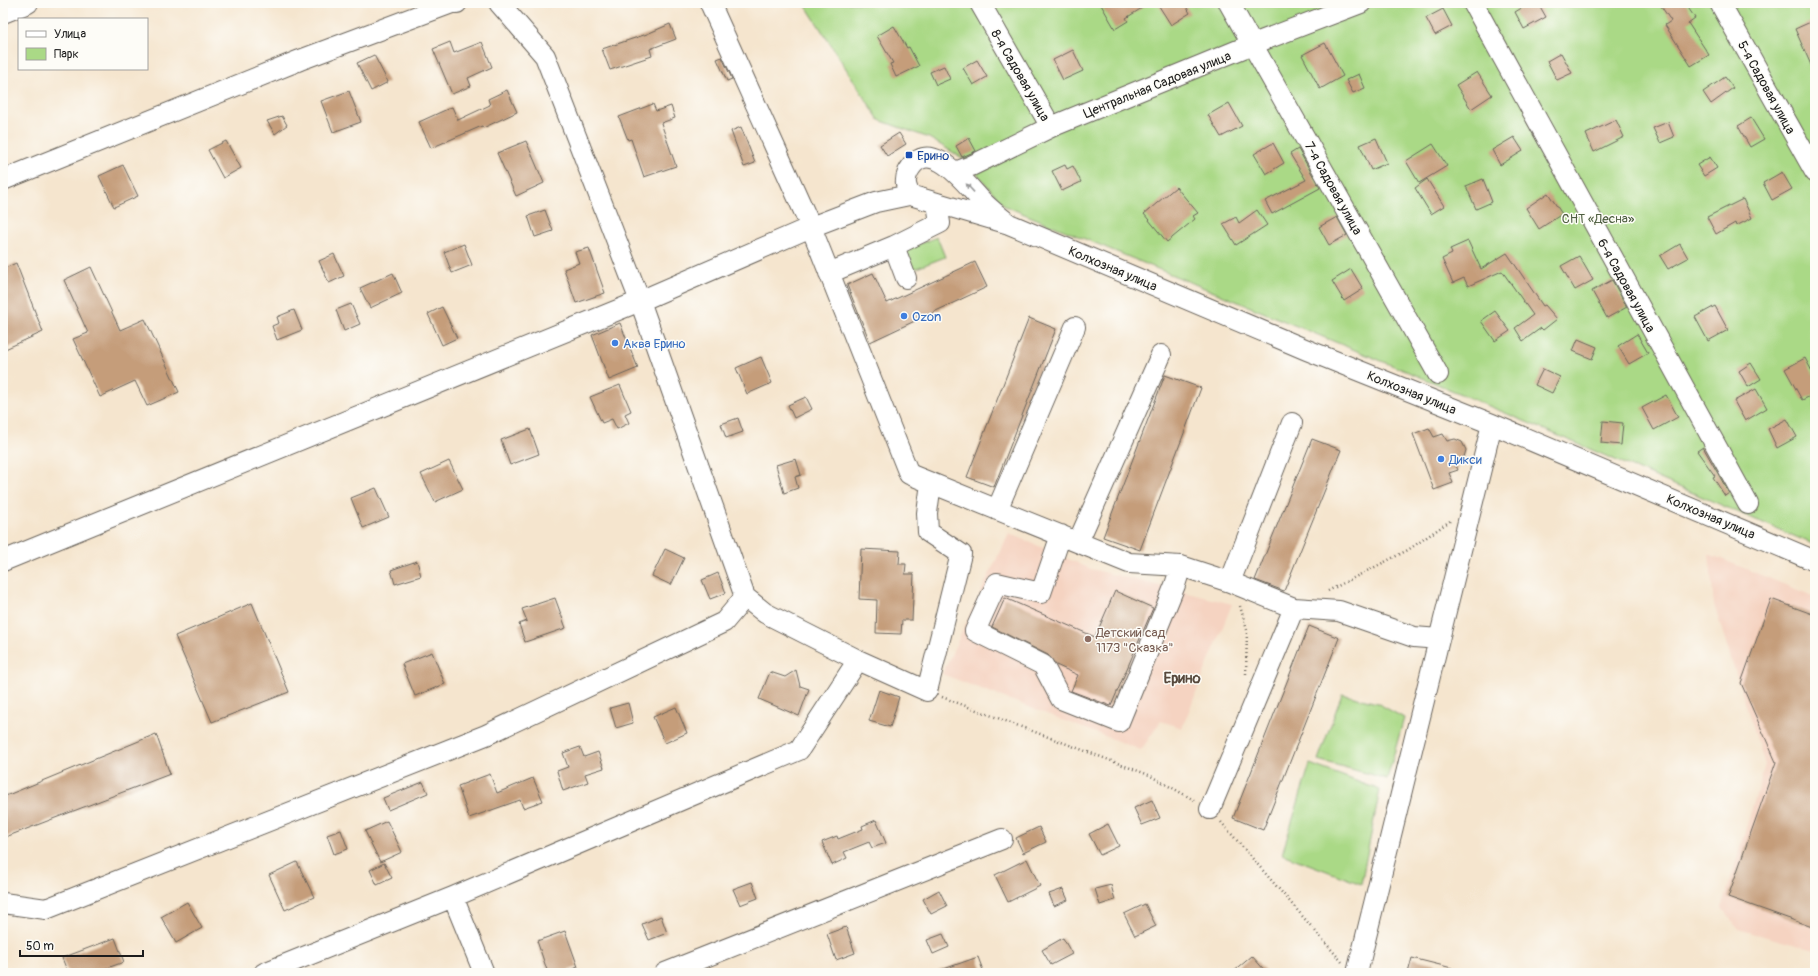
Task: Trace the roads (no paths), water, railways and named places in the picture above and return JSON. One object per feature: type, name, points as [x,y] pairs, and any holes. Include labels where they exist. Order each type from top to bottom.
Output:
[{"type":"street","points":[[3,13],[28,3]]},
{"type":"street","points":[[3,180],[300,60],[452,3],[457,3]]},
{"type":"street","points":[[499,3],[545,56],[640,301],[745,597],[765,613],[858,660],[927,691],[961,554],[928,532],[927,513],[931,483]]},
{"type":"street","points":[[710,3],[811,227],[908,474],[1129,562],[1181,566],[1230,582],[1294,608],[1339,611],[1414,637],[1439,639]]},
{"type":"street","name":"8-я Садовая улица","points":[[980,3],[1051,127]]},
{"type":"street","name":"7-я Садовая улица","points":[[1229,3],[1438,374]]},
{"type":"street","name":"Центральная Садовая улица","points":[[955,172],[971,166],[1051,127],[1253,44],[1361,3]]},
{"type":"street","name":"6-я Садовая улица","points":[[1472,3],[1748,504]]},
{"type":"street","name":"5-я Садовая улица","points":[[1720,3],[1815,172]]},
{"type":"street","name":"Колхозная улица","points":[[1009,224],[991,210],[955,172],[940,160],[926,158],[920,160],[910,169],[907,174],[905,182],[910,195],[1009,224],[1307,350],[1492,424],[1815,561]]},
{"type":"street","points":[[3,561],[640,301],[811,227],[876,202],[910,195]]},
{"type":"street","points":[[829,273],[894,246],[940,223],[937,203]]},
{"type":"street","points":[[894,246],[906,278]]},
{"type":"street","points":[[997,510],[1075,327]]},
{"type":"street","points":[[1161,355],[1070,539],[1041,593],[997,583],[975,631],[1043,665],[1061,699],[1119,722],[1175,585],[1181,566]]},
{"type":"street","points":[[1230,582],[1292,422]]},
{"type":"street","points":[[1352,970],[1439,639],[1492,424]]},
{"type":"street","points":[[3,903],[46,909],[486,735],[724,622],[745,597]]},
{"type":"street","points":[[1210,809],[1294,608]]},
{"type":"street","points":[[264,973],[453,897],[799,750],[858,660]]},
{"type":"street","points":[[665,973],[1002,839]]},
{"type":"street","points":[[453,897],[484,973]]},
{"type":"place","name":"Ерино","points":[[909,155]]},
{"type":"place","name":"Ozon","points":[[904,316]]},
{"type":"place","name":"Аква Ерино","points":[[615,343]]},
{"type":"place","name":"Дикси","points":[[1441,459]]},
{"type":"place","name":"Детский сад 1173 \"Сказка\"","points":[[1088,639]]},
{"type":"district","name":"Ерино","points":[[1182,678]]},
{"type":"park label","name":"СНТ «Десна»","points":[[1598,218]]}]
